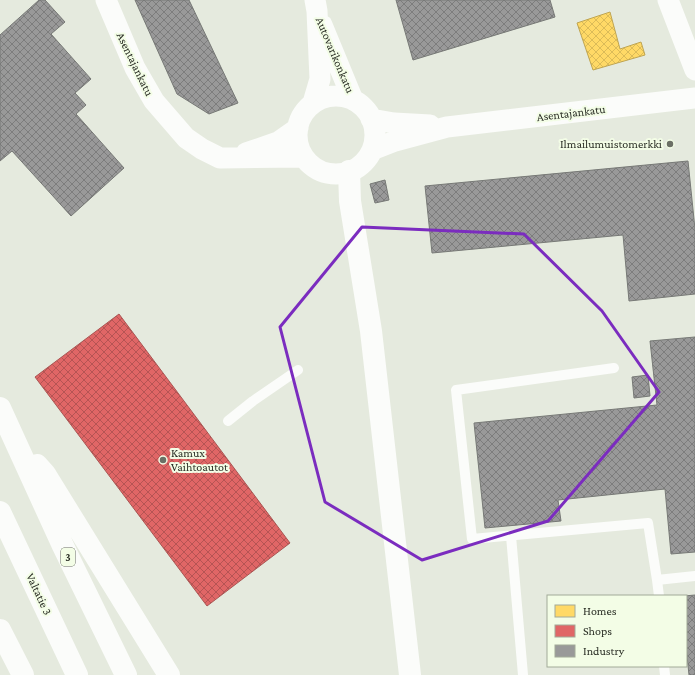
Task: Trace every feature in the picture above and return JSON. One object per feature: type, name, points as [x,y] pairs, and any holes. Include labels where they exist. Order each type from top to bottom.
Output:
[{"type":"highway","points":[[349,171],[350,201],[371,331],[410,675]]},
{"type":"highway","name":"3","points":[[0,408],[63,546],[126,675]]},
{"type":"highway","points":[[14,438],[45,474],[169,675]]},
{"type":"highway","name":"Valtatie 3","points":[[0,512],[77,675]]},
{"type":"highway","points":[[0,630],[23,675]]},
{"type":"street","name":"Asentajankatu","points":[[106,0],[135,68],[154,101],[186,138],[202,149],[220,158],[304,157]]},
{"type":"street","points":[[668,0],[693,59]]},
{"type":"street","name":"Autovarikonkatu","points":[[316,6],[354,100]]},
{"type":"street","name":"Autovarikonkatu","points":[[313,103],[320,79],[316,6]]},
{"type":"street","points":[[329,96],[337,96],[354,100],[364,108],[372,119],[375,138],[372,150],[362,163],[349,171],[340,174],[324,172],[316,168],[304,157],[297,138],[300,119],[313,103],[329,96]]},
{"type":"street","name":"Asentajankatu","points":[[372,150],[394,141],[447,127],[695,98]]},
{"type":"street","name":"Asentajankatu","points":[[372,119],[394,123],[447,127]]},
{"type":"street","name":"Asentajankatu","points":[[233,157],[278,142],[298,128]]},
{"type":"lane","points":[[614,368],[456,390],[472,539],[648,523],[659,595]]},
{"type":"lane","points":[[228,421],[253,401],[298,370]]},
{"type":"lane","points":[[511,536],[523,675]]},
{"type":"lane","points":[[657,580],[695,576]]},
{"type":"highlighted area","points":[[362,227],[524,234],[602,311],[659,392],[548,521],[422,560],[325,502],[280,327]]},
{"type":"building: Homes","points":[[610,12],[620,49],[641,42],[645,55],[593,70],[577,23]]},
{"type":"building: Shops","name":"Kamux Vaihtoautot","points":[[119,314],[290,543],[207,606],[35,377]]},
{"type":"building: Industry","points":[[39,0],[45,0],[65,22],[51,34],[91,79],[75,93],[86,105],[76,114],[124,168],[71,216],[12,151],[0,161],[0,35]]},
{"type":"building: Industry","points":[[135,0],[189,0],[238,103],[209,114],[177,94]]},
{"type":"building: Industry","points":[[396,0],[550,0],[555,17],[413,60]]},
{"type":"building: Industry","points":[[688,161],[695,229],[695,294],[629,301],[623,235],[432,253],[425,186]]},
{"type":"building: Industry","points":[[385,180],[389,200],[375,203],[370,184]]},
{"type":"building: Industry","points":[[695,337],[695,552],[671,554],[665,489],[558,500],[561,521],[485,528],[474,423],[657,405],[650,341]]},
{"type":"building: Industry","points":[[648,375],[650,396],[634,398],[632,377]]},
{"type":"building: Industry","points":[[695,595],[695,675],[689,675],[687,656],[687,596]]},
{"type":"place","name":"Ilmailumuistomerkki","points":[[670,144]]},
{"type":"place","name":"Kamux Vaihtoautot","points":[[163,460]]}]
